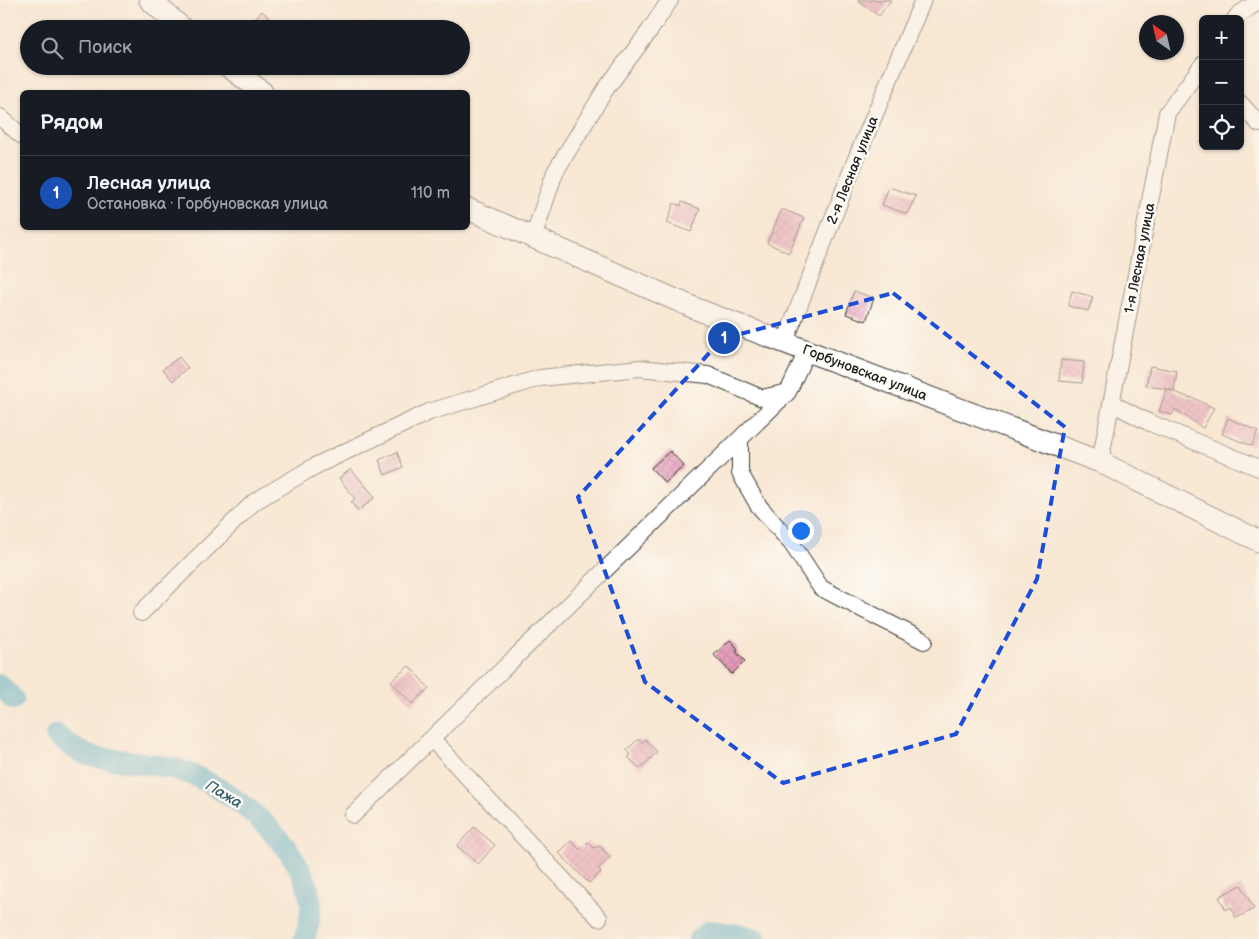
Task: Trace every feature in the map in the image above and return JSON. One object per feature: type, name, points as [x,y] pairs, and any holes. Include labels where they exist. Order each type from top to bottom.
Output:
[{"type":"main road","points":[[150,0],[173,20]]},
{"type":"main road","points":[[240,75],[259,90]]},
{"type":"main road","name":"Горбуновская улица","points":[[470,210],[699,310],[1100,462],[1259,541]]},
{"type":"street","points":[[533,238],[556,172],[605,90],[670,0]]},
{"type":"street","name":"2-я Лесная улица","points":[[785,342],[856,159],[923,0]]},
{"type":"street","points":[[1238,15],[1259,1]]},
{"type":"street","name":"1-я Лесная улица","points":[[1100,462],[1167,112],[1199,73]]},
{"type":"street","points":[[1242,105],[1259,124]]},
{"type":"street","points":[[0,117],[20,134]]},
{"type":"street","points":[[353,815],[788,392],[807,350]]},
{"type":"street","points":[[141,613],[254,502],[315,466],[429,412],[540,378],[640,368],[708,375],[762,398],[788,392]]},
{"type":"street","points":[[1111,403],[1148,422],[1259,468]]},
{"type":"street","points":[[740,439],[740,473],[758,505],[792,544],[821,588],[924,642]]},
{"type":"street","points":[[432,738],[599,918]]},
{"type":"highlighted area","points":[[893,293],[1065,427],[1037,579],[956,734],[783,783],[645,682],[578,497],[722,339]]},
{"type":"building","points":[[857,0],[891,0],[879,16]]},
{"type":"building","points":[[262,11],[272,20],[254,20]]},
{"type":"building","points":[[889,187],[916,196],[907,214],[882,205]]},
{"type":"building","points":[[682,202],[700,209],[691,232],[667,223],[674,203],[681,206]]},
{"type":"building","points":[[782,209],[804,218],[789,253],[767,243]]},
{"type":"building","points":[[854,291],[874,298],[866,321],[846,314]]},
{"type":"building","points":[[1072,291],[1093,297],[1088,311],[1068,306]]},
{"type":"building","points":[[179,357],[188,368],[173,381],[163,369]]},
{"type":"building","points":[[1061,360],[1084,362],[1082,383],[1059,381]]},
{"type":"building","points":[[1150,366],[1177,371],[1174,391],[1146,386]]},
{"type":"building","points":[[1167,389],[1191,397],[1214,408],[1203,428],[1175,409],[1172,415],[1159,411]]},
{"type":"building","points":[[1228,418],[1258,431],[1252,446],[1222,434]]},
{"type":"building","points":[[670,451],[684,466],[665,483],[651,468]]},
{"type":"building","points":[[397,452],[403,467],[385,475],[379,460]]},
{"type":"building","points":[[351,469],[375,497],[358,511],[351,502],[355,499],[339,478]]},
{"type":"building","points":[[730,640],[738,649],[736,652],[745,661],[732,674],[714,655]]},
{"type":"building","points":[[409,666],[429,688],[412,704],[391,681]]},
{"type":"building","points":[[638,739],[642,743],[645,739],[657,752],[640,769],[628,757],[631,755],[627,750]]},
{"type":"building","points":[[474,827],[495,845],[478,864],[457,846]]},
{"type":"building","points":[[571,841],[580,850],[588,842],[594,848],[599,846],[610,857],[598,869],[601,872],[589,883],[559,853]]},
{"type":"building","points":[[1241,885],[1254,909],[1236,918],[1231,907],[1226,910],[1219,897]]},
{"type":"waterway","name":"Пажа","points":[[0,685],[13,699]]},
{"type":"waterway","name":"Пажа","points":[[56,735],[75,749],[91,756],[167,767],[195,776],[239,802],[260,819],[279,839],[294,859],[305,880],[311,907],[304,939]]},
{"type":"waterway","name":"Пажа","points":[[699,939],[709,931],[756,939]]},
{"type":"place","name":"Лесная улица","points":[[724,338]]}]
